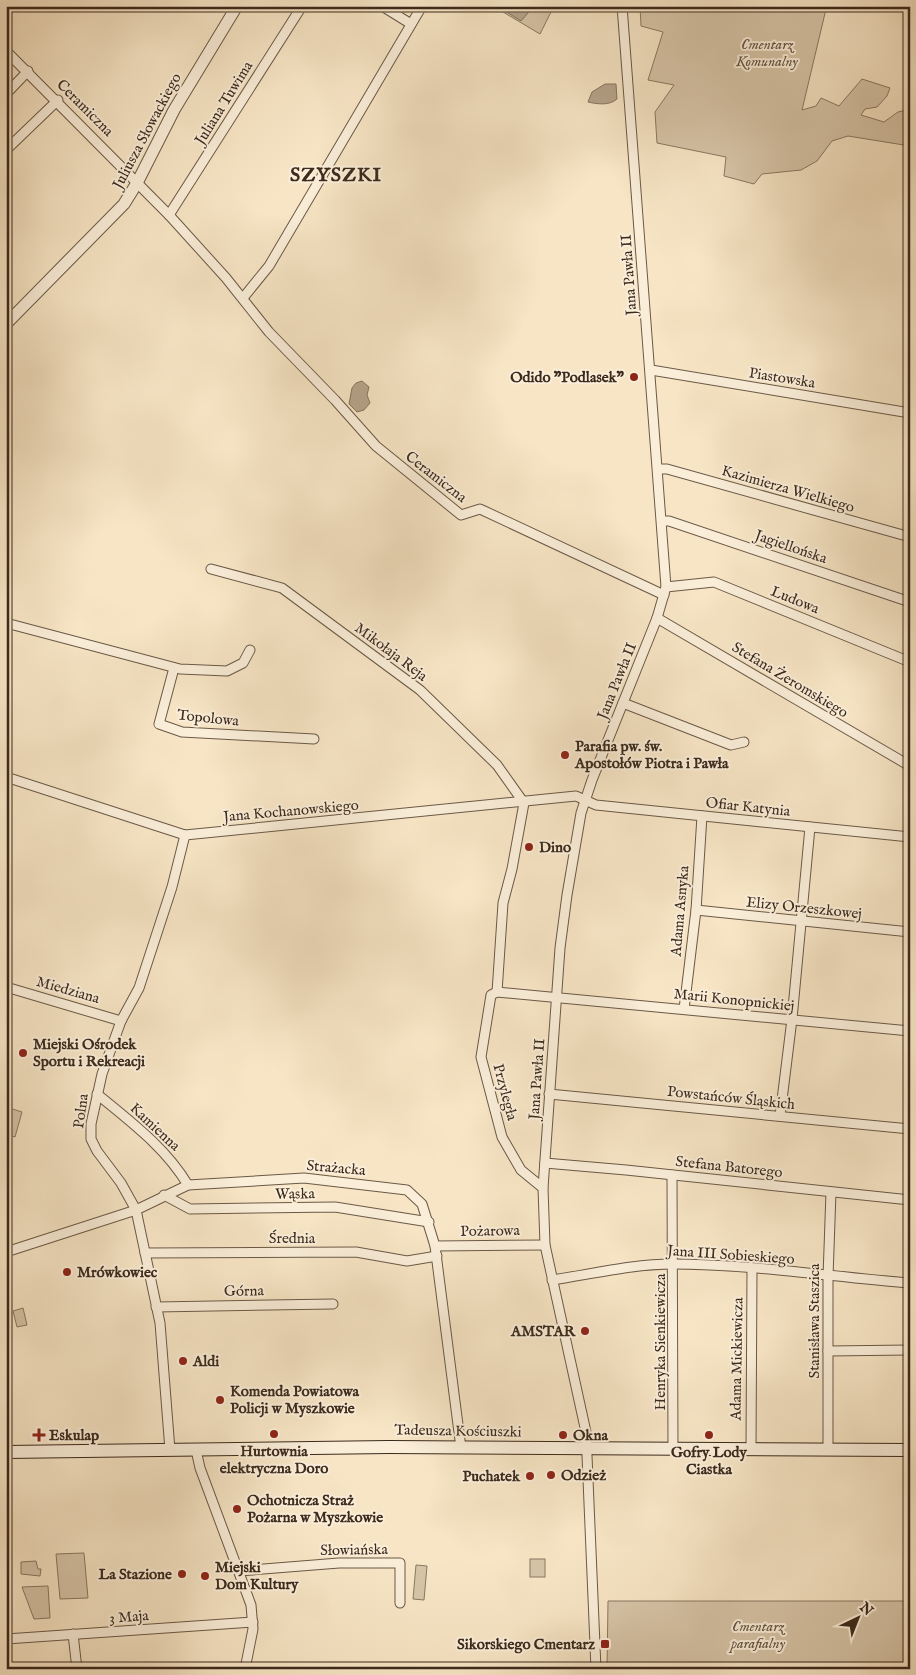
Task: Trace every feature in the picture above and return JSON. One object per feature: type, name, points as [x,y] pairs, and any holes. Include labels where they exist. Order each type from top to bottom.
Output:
[{"type":"main road","name":"Tadeusza Kościuszki","points":[[6,1452],[462,1448],[910,1450]]},
{"type":"street","name":"Juliusza Słowackiego","points":[[6,324],[117,212],[137,184],[174,110],[237,6]]},
{"type":"street","name":"Juliana Tuwima","points":[[169,215],[302,6]]},
{"type":"street","points":[[382,6],[411,24]]},
{"type":"street","points":[[243,298],[269,266],[422,6]]},
{"type":"street","name":"Jana Pawła II","points":[[596,1669],[586,1432],[545,1245],[543,1188],[556,997],[567,895],[585,800],[657,618],[665,591],[651,370],[622,6]]},
{"type":"street","name":"Ceramiczna","points":[[6,51],[58,100],[169,215],[243,298],[269,332],[335,400],[376,446],[461,515],[480,509],[665,591]]},
{"type":"street","points":[[6,94],[28,71]]},
{"type":"street","points":[[6,150],[58,100]]},
{"type":"street","name":"Piastowska","points":[[651,370],[910,413]]},
{"type":"street","name":"Kazimierza Wielkiego","points":[[658,469],[667,469],[910,537]]},
{"type":"street","name":"Jagiellońska","points":[[662,521],[669,521],[756,549],[910,602]]},
{"type":"street","name":"Mikołaja Reja","points":[[211,569],[282,588],[420,690],[496,765],[524,803]]},
{"type":"street","name":"Ludowa","points":[[665,591],[714,582],[910,662]]},
{"type":"street","name":"Stefana Żeromskiego","points":[[657,618],[910,766]]},
{"type":"street","points":[[6,623],[174,668],[227,670],[243,662],[250,650]]},
{"type":"street","name":"Topolowa","points":[[174,668],[159,724],[182,732],[314,739]]},
{"type":"street","points":[[623,703],[730,744],[744,742]]},
{"type":"street","name":"Jana Kochanowskiego","points":[[6,777],[185,835],[524,803],[576,796],[585,800]]},
{"type":"street","name":"Ofiar Katynia","points":[[585,800],[596,805],[910,837]]},
{"type":"street","name":"Przyległa","points":[[524,803],[512,868],[503,903],[496,992],[491,995],[481,1057],[502,1138],[521,1170],[543,1188]]},
{"type":"street","name":"Adama Asnyka","points":[[684,1009],[696,910],[702,816]]},
{"type":"street","points":[[780,1116],[792,1019],[810,827]]},
{"type":"street","name":"Polna","points":[[170,1450],[160,1323],[136,1210],[121,1183],[97,1151],[91,1139],[91,1124],[102,1074],[122,1022],[139,988],[172,887],[185,835]]},
{"type":"street","name":"Elizy Orzeszkowej","points":[[696,910],[910,932]]},
{"type":"street","name":"Miedziana","points":[[6,987],[122,1022]]},
{"type":"street","points":[[496,992],[556,997]]},
{"type":"street","name":"Marii Konopnickiej","points":[[556,997],[910,1031]]},
{"type":"street","name":"Kamienna","points":[[97,1094],[156,1144],[177,1167],[188,1185]]},
{"type":"street","name":"Powstańców Śląskich","points":[[549,1094],[910,1129]]},
{"type":"street","name":"Stefana Batorego","points":[[545,1164],[672,1175],[910,1200]]},
{"type":"street","name":"Henryka Sienkiewicza","points":[[672,1175],[674,1264],[673,1450]]},
{"type":"street","name":"Strażacka","points":[[6,1252],[136,1210],[188,1185],[304,1178],[401,1188],[418,1198],[429,1222],[435,1246],[462,1448]]},
{"type":"street","name":"Stanisława Staszica","points":[[828,1450],[828,1277],[831,1192]]},
{"type":"street","name":"Wąska","points":[[164,1195],[190,1209],[335,1207],[429,1222]]},
{"type":"street","name":"Pożarowa","points":[[435,1246],[545,1245]]},
{"type":"street","name":"Średnia","points":[[145,1253],[356,1252],[407,1261],[437,1256]]},
{"type":"street","name":"Jana III Sobieskiego","points":[[552,1280],[654,1264],[674,1264],[910,1283]]},
{"type":"street","name":"Adama Mickiewicza","points":[[750,1450],[752,1269]]},
{"type":"street","name":"Górna","points":[[156,1307],[332,1304]]},
{"type":"street","points":[[828,1350],[910,1350]]},
{"type":"street","points":[[196,1450],[200,1468],[250,1599],[253,1637],[245,1669]]},
{"type":"street","name":"Słowiańska","points":[[239,1571],[339,1563],[400,1563],[400,1603]]},
{"type":"street","name":"3 Maja","points":[[6,1639],[253,1622]]},
{"type":"street","points":[[73,1634],[77,1669]]},
{"type":"green space","points":[[493,6],[554,6],[540,34]]},
{"type":"green space","name":"Cmentarz Komunalny","points":[[640,6],[817,6],[826,9],[802,110],[816,106],[821,98],[839,106],[862,79],[890,88],[887,96],[877,107],[865,109],[861,115],[884,122],[898,112],[907,110],[910,146],[848,136],[832,141],[817,161],[801,170],[762,174],[754,184],[724,176],[726,157],[657,143],[655,112],[674,85],[648,80],[663,32],[641,26]]},
{"type":"green space","points":[[6,1107],[22,1112],[15,1137],[6,1134]]},
{"type":"green space","points":[[23,1308],[27,1325],[17,1327],[13,1311]]},
{"type":"green space","points":[[84,1553],[88,1598],[60,1599],[56,1554]]},
{"type":"green space","points":[[530,1559],[545,1559],[545,1577],[530,1577]]},
{"type":"green space","points":[[36,1561],[38,1569],[41,1569],[40,1576],[21,1574],[21,1562]]},
{"type":"green space","points":[[416,1565],[427,1566],[424,1600],[413,1599]]},
{"type":"green space","points":[[48,1586],[50,1618],[34,1619],[22,1587]]},
{"type":"green space","name":"Cmentarz parafialny","points":[[608,1601],[910,1601],[910,1669],[607,1669]]},
{"type":"shaded area","points":[[497,6],[534,6],[521,21]]},
{"type":"shaded area","points":[[605,84],[616,84],[617,99],[607,104],[588,102],[592,92]]},
{"type":"shaded area","points":[[362,381],[369,387],[367,395],[370,403],[364,410],[357,412],[349,404],[352,388],[356,383]]},
{"type":"place","name":"Odido \"Podlasek\"","points":[[634,377]]},
{"type":"place","name":"Parafia pw. św. Apostołów Piotra i Pawła","points":[[565,755]]},
{"type":"place","name":"Dino","points":[[529,847]]},
{"type":"place","name":"Miejski Ośrodek Sportu i Rekreacji","points":[[23,1053]]},
{"type":"place","name":"Mrówkowiec","points":[[67,1272]]},
{"type":"place","name":"AMSTAR","points":[[585,1331]]},
{"type":"place","name":"Aldi","points":[[183,1361]]},
{"type":"place","name":"Komenda Powiatowa Policji w Myszkowie","points":[[220,1400]]},
{"type":"place","name":"Hurtownia elektryczna Doro","points":[[274,1434]]},
{"type":"place","name":"Eskulap","points":[[39,1435]]},
{"type":"place","name":"Okna","points":[[563,1435]]},
{"type":"place","name":"Gofry Lody Ciastka","points":[[709,1435]]},
{"type":"place","name":"Odzież","points":[[551,1475]]},
{"type":"place","name":"Puchatek","points":[[530,1476]]},
{"type":"place","name":"Ochotnicza Straż Pożarna w Myszkowie","points":[[237,1509]]},
{"type":"place","name":"La Stazione","points":[[182,1574]]},
{"type":"place","name":"Miejski Dom Kultury","points":[[205,1576]]},
{"type":"place","name":"Sikorskiego Cmentarz","points":[[605,1644]]},
{"type":"district","name":"SZYSZKI","points":[[336,175]]}]
